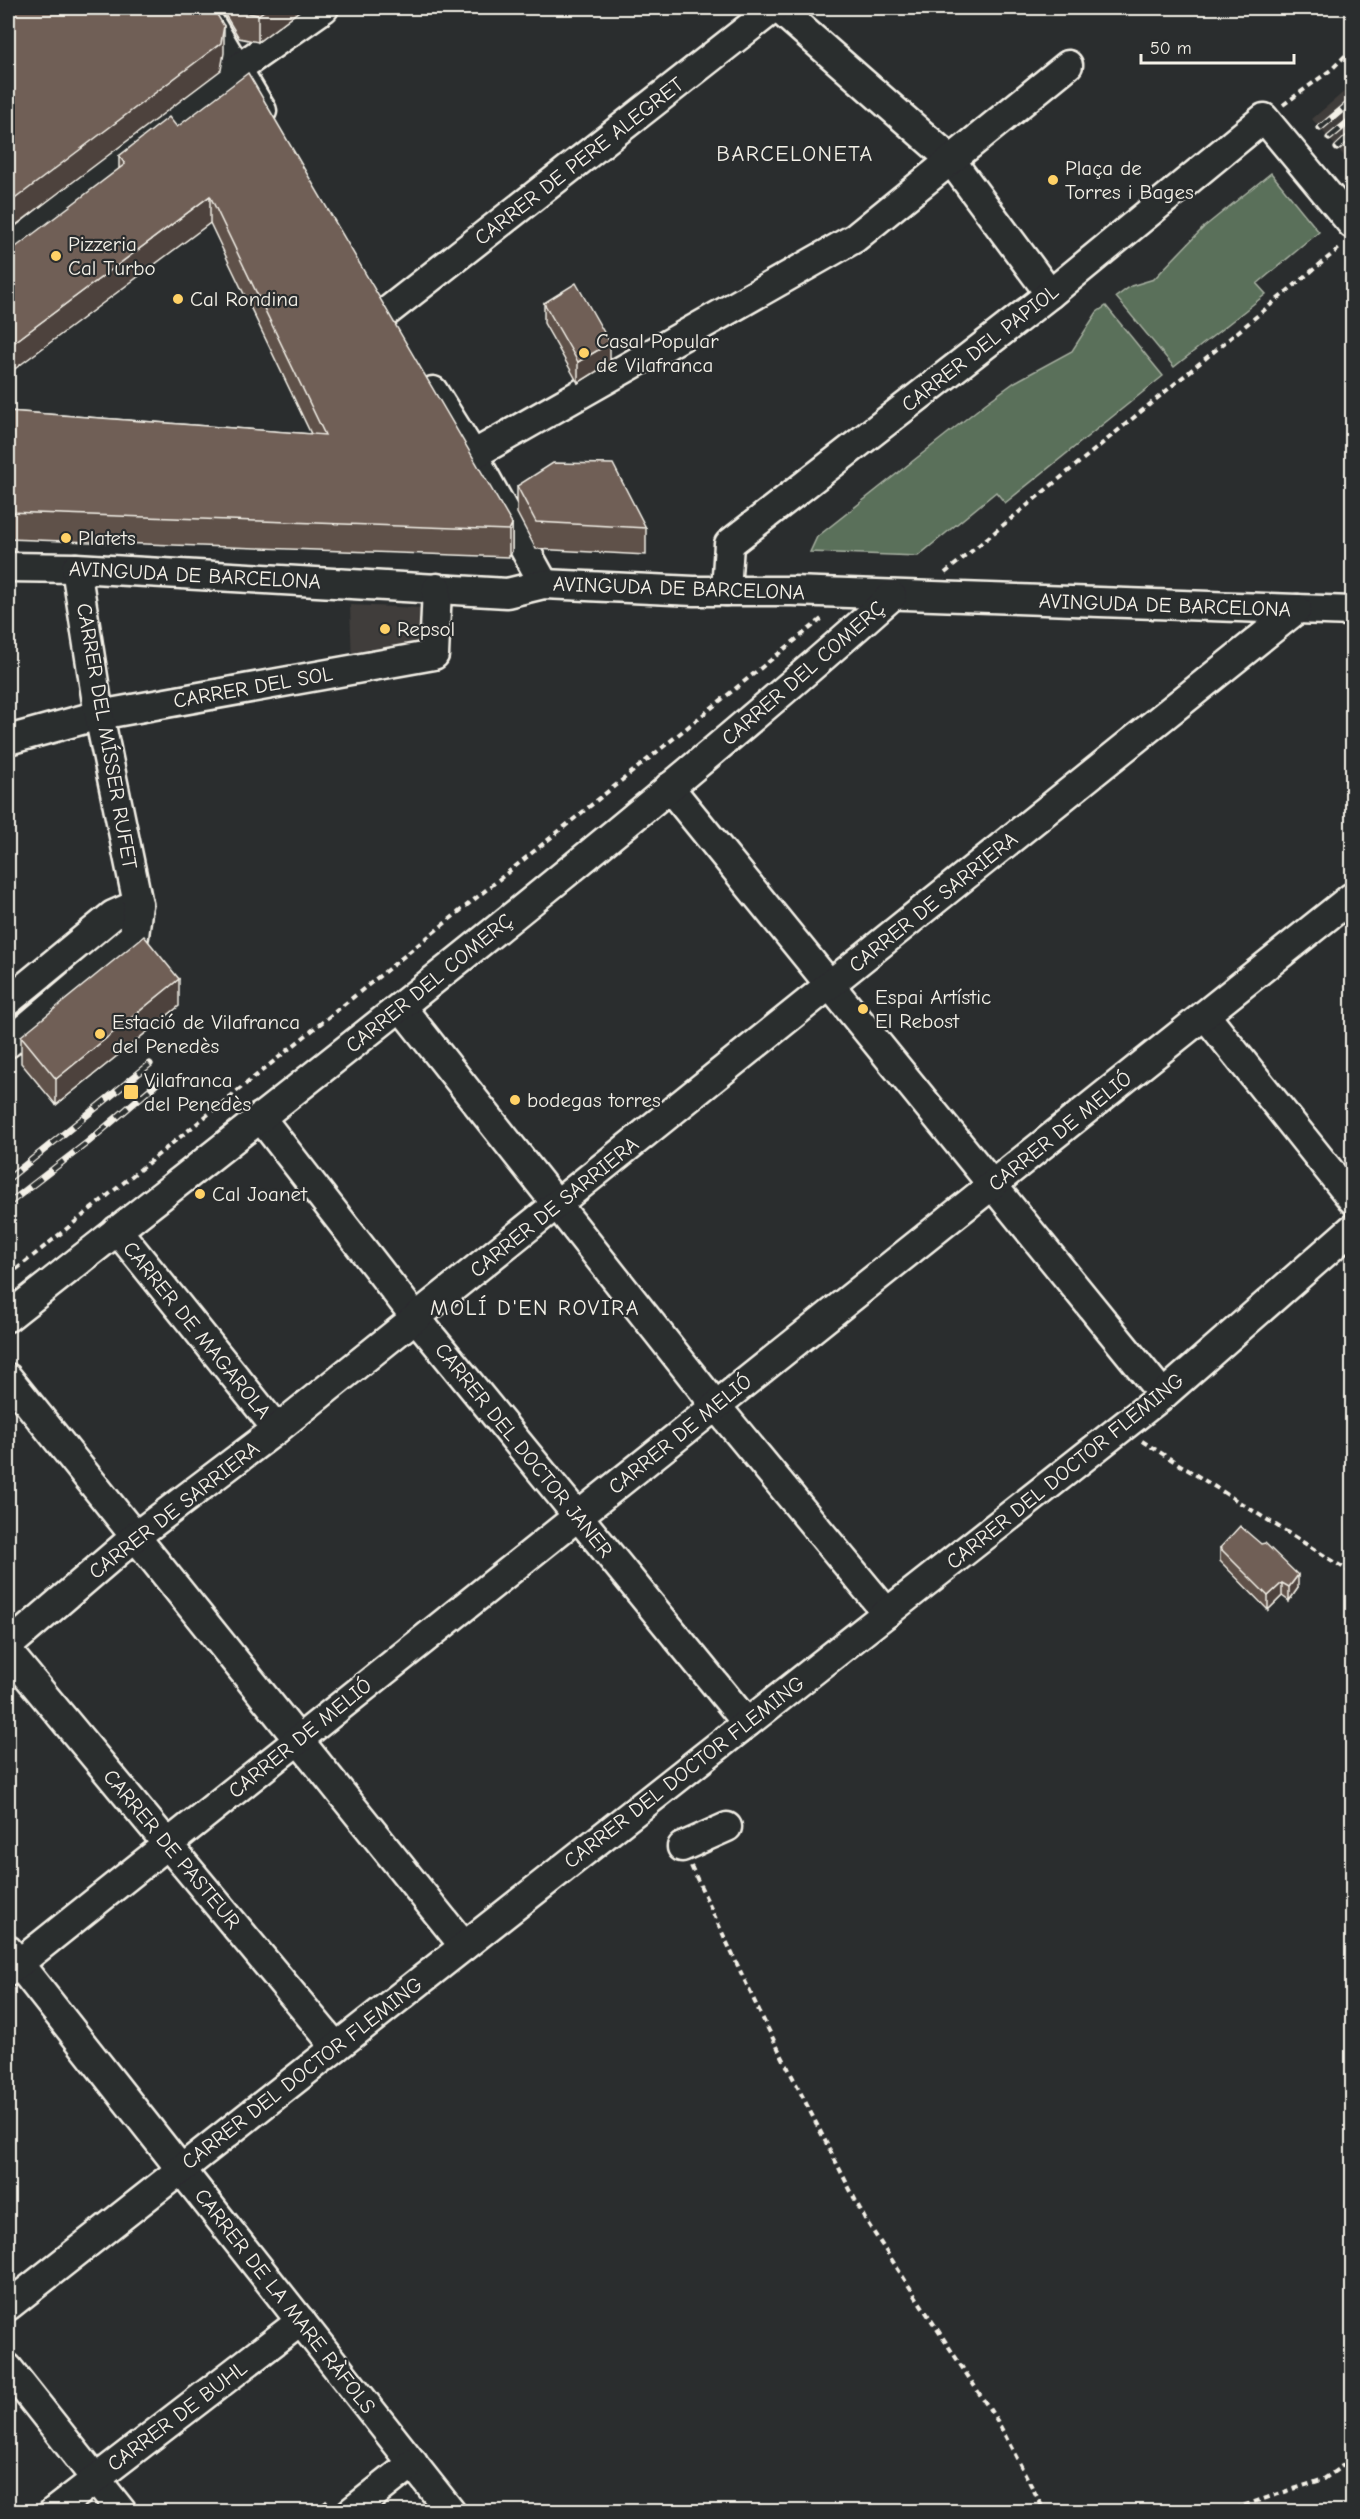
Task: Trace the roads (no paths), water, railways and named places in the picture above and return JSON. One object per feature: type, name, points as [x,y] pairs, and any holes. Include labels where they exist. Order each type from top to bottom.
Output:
[{"type":"street","points":[[201,8],[273,130]]},
{"type":"street","points":[[8,251],[237,69],[324,8]]},
{"type":"street","points":[[776,8],[950,159],[1050,294]]},
{"type":"street","name":"CARRER DE PERE ALEGRET","points":[[384,314],[776,8]]},
{"type":"street","points":[[473,455],[855,238],[1068,64]]},
{"type":"street","name":"CARRER DEL PAPIOL","points":[[726,591],[729,544],[1050,294],[1264,118],[1349,234]]},
{"type":"street","points":[[416,364],[473,455],[544,584]]},
{"type":"street","name":"AVINGUDA DE BARCELONA","points":[[8,567],[76,568],[507,593],[544,584],[1353,610]]},
{"type":"street","name":"CARRER DEL MÍSSER RUFET","points":[[8,1043],[134,936],[138,904],[99,715],[76,568]]},
{"type":"street","name":"CARRER DEL SOL","points":[[8,740],[99,715],[434,656],[437,588]]},
{"type":"street","name":"CARRER DEL COMERÇ","points":[[8,1317],[400,1007],[669,787],[818,662],[892,596]]},
{"type":"street","name":"CARRER DE SARRIERA","points":[[8,1646],[136,1536],[278,1429],[1297,609]]},
{"type":"street","points":[[669,787],[1163,1395]]},
{"type":"street","name":"CARRER DE MELIÓ","points":[[11,1961],[167,1844],[1353,897]]},
{"type":"street","points":[[8,1001],[113,915],[138,904]]},
{"type":"street","points":[[400,1007],[716,1406],[887,1613]]},
{"type":"street","points":[[1205,1015],[1353,1198]]},
{"type":"street","name":"CARRER DEL DOCTOR JANER","points":[[260,1117],[416,1318],[747,1723]]},
{"type":"street","name":"CARRER DEL DOCTOR FLEMING","points":[[8,2306],[1163,1395],[1353,1229]]},
{"type":"street","name":"CARRER DE MAGAROLA","points":[[117,1230],[278,1429]]},
{"type":"street","points":[[8,1378],[464,1946]]},
{"type":"street","name":"CARRER DE PASTEUR","points":[[8,1652],[336,2047]]},
{"type":"street","points":[[682,1847],[727,1827]]},
{"type":"street","name":"CARRER DE LA MARE RÀFOLS","points":[[11,1961],[181,2169],[451,2511]]},
{"type":"street","name":"CARRER DE BUHL","points":[[53,2511],[301,2321]]},
{"type":"street","points":[[8,2368],[122,2511]]},
{"type":"street","points":[[351,2511],[413,2463]]},
{"type":"railway","points":[[1320,128],[1352,101]]},
{"type":"railway","points":[[1329,138],[1352,119]]},
{"type":"railway","points":[[1337,148],[1352,134]]},
{"type":"railway","points":[[8,1179],[150,1064]]},
{"type":"railway","points":[[8,1204],[88,1142],[162,1079]]},
{"type":"place","name":"Plaça de Torres i Bages","points":[[1053,180]]},
{"type":"place","name":"Pizzeria Cal Turbo","points":[[56,256]]},
{"type":"place","name":"Cal Rondina","points":[[178,299]]},
{"type":"place","name":"Casal Popular de Vilafranca","points":[[584,353]]},
{"type":"place","name":"Platets","points":[[66,538]]},
{"type":"place","name":"Repsol","points":[[385,629]]},
{"type":"place","name":"Espai Artístic El Rebost","points":[[863,1009]]},
{"type":"place","name":"Estació de Vilafranca del Penedès","points":[[100,1034]]},
{"type":"place","name":"Vilafranca del Penedès","points":[[131,1092]]},
{"type":"place","name":"bodegas torres","points":[[515,1100]]},
{"type":"place","name":"Cal Joanet","points":[[200,1194]]},
{"type":"district","name":"BARCELONETA","points":[[795,154]]},
{"type":"district","name":"MOLÍ D'EN ROVIRA","points":[[535,1308]]}]
